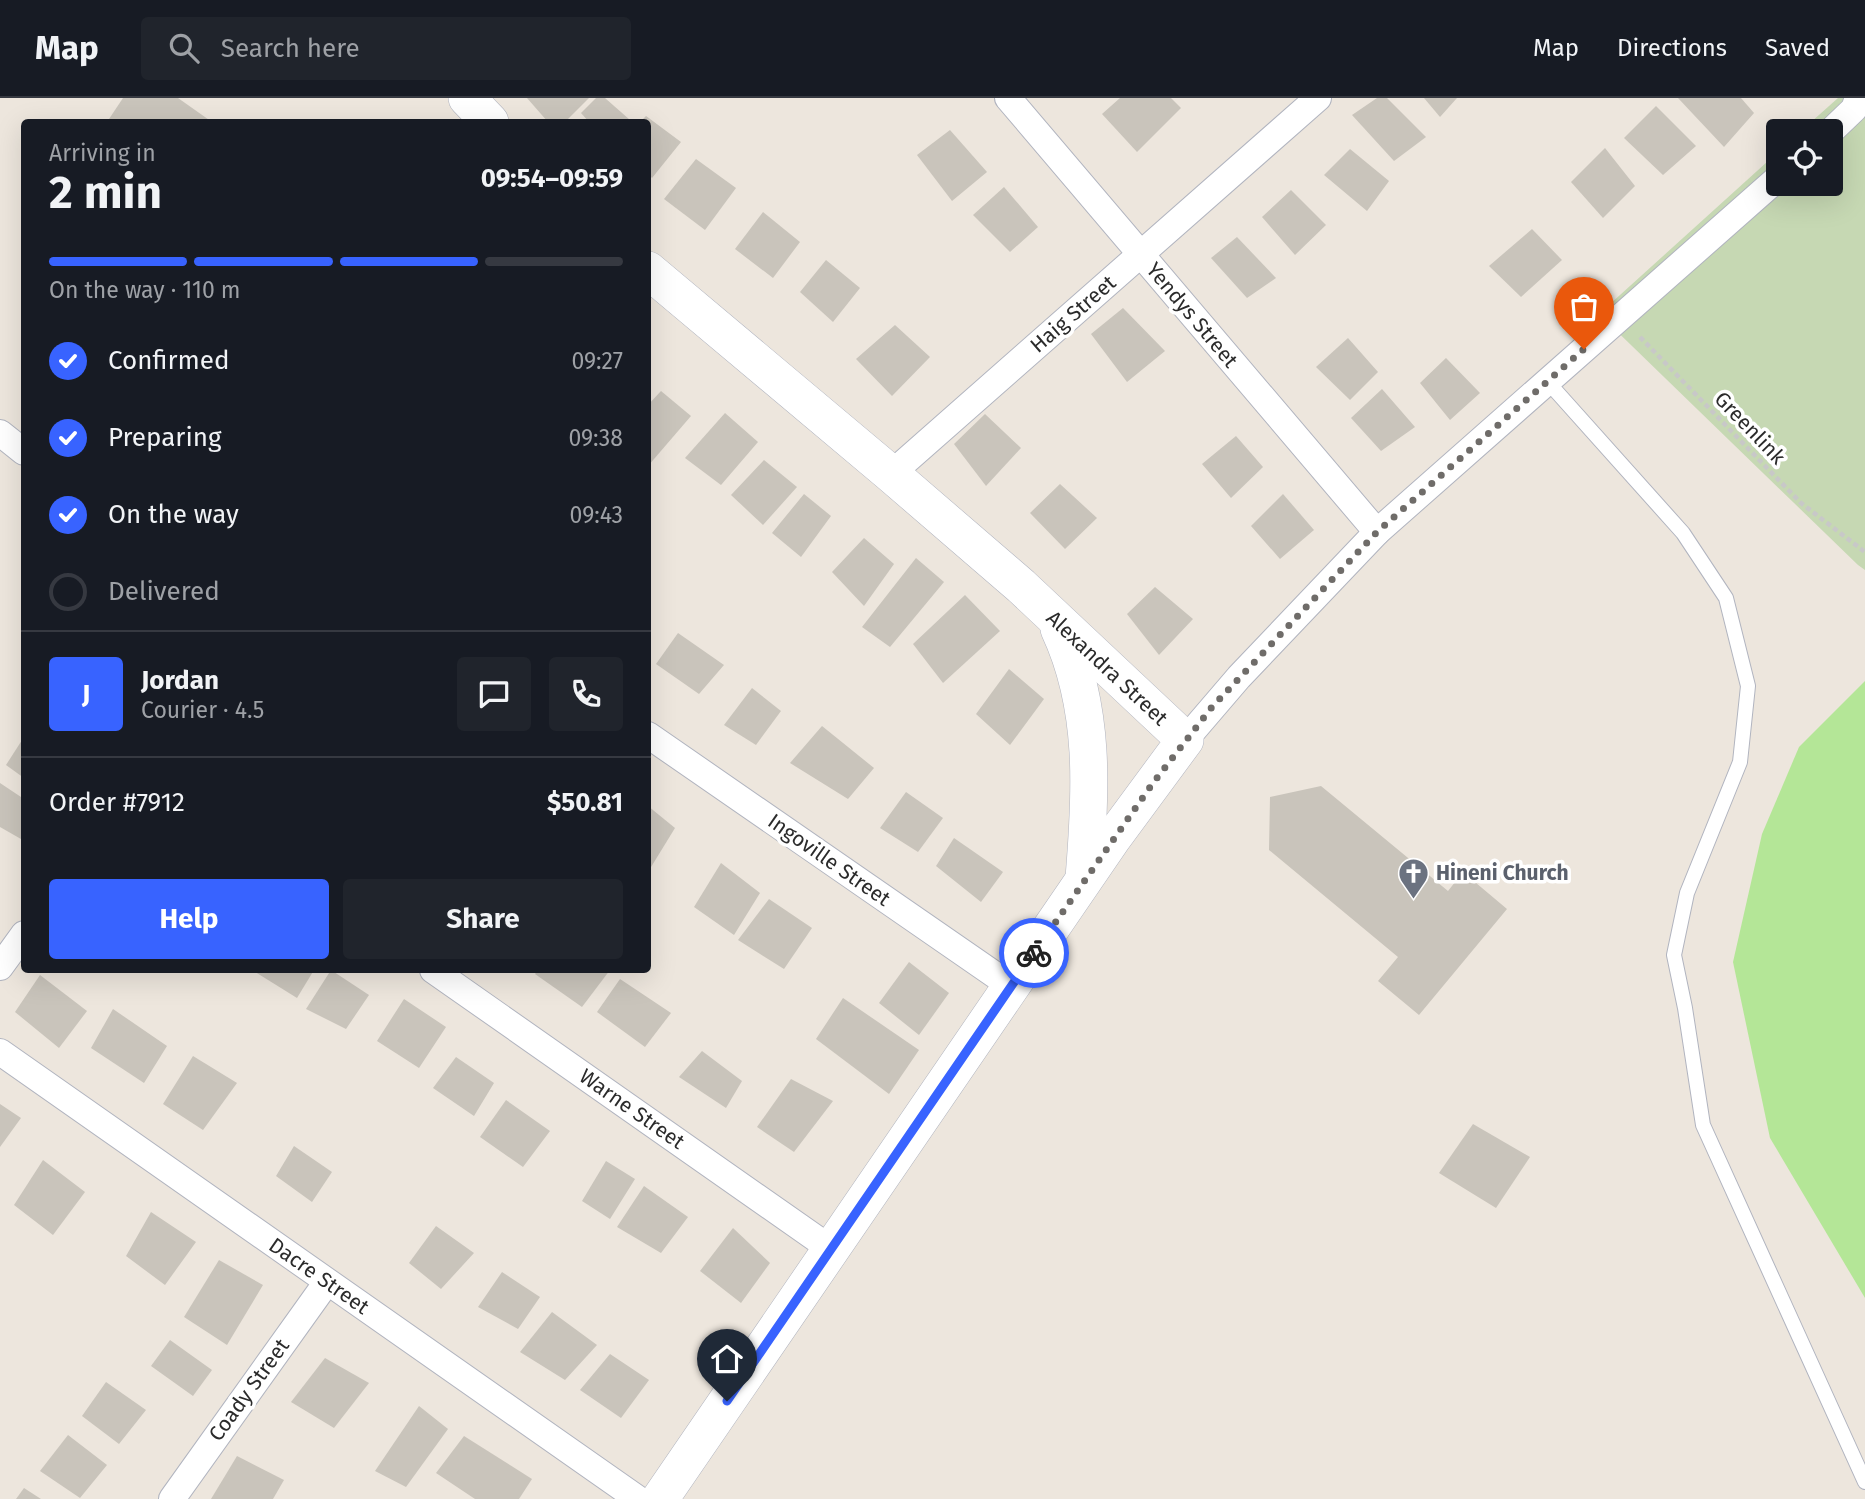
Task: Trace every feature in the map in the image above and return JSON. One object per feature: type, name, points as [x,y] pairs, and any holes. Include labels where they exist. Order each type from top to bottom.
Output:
[{"type":"main road","points":[[467,98],[487,119]]},
{"type":"main road","name":"Alexandra Street","points":[[651,273],[1021,586],[1185,740],[1084,881],[660,1499]]},
{"type":"main road","points":[[1054,619],[1075,668],[1086,722],[1089,805],[1084,881]]},
{"type":"street","name":"Yendys Street","points":[[1008,98],[1377,532]]},
{"type":"street","name":"Haig Street","points":[[891,474],[1318,98]]},
{"type":"street","points":[[1843,120],[1854,109],[1858,98]]},
{"type":"street","points":[[1185,740],[1230,687],[1377,532],[1766,189]]},
{"type":"street","points":[[0,433],[21,450]]},
{"type":"street","name":"Ingoville Street","points":[[651,737],[1012,986]]},
{"type":"street","points":[[0,967],[21,938]]},
{"type":"street","name":"Warne Street","points":[[437,973],[831,1249]]},
{"type":"street","name":"Dacre Street","points":[[0,1052],[638,1499]]},
{"type":"street","name":"Coady Street","points":[[172,1499],[327,1282]]},
{"type":"lane","points":[[1547,381],[1683,533],[1726,598],[1748,686],[1741,762],[1687,892],[1674,955],[1703,1125],[1865,1482]]},
{"type":"path","name":"Greenlink","points":[[1620,317],[1801,503],[1865,552]]},
{"type":"green space","points":[[1838,98],[1865,98],[1865,570],[1599,314],[1766,163],[1766,196],[1843,196],[1843,119],[1814,119]]},
{"type":"green space","points":[[1865,681],[1865,1298],[1770,1138],[1733,962],[1762,834],[1799,747]]},
{"type":"building","points":[[123,98],[178,98],[208,119],[109,119]]},
{"type":"building","points":[[527,98],[589,98],[568,119],[545,119]]},
{"type":"building","points":[[596,98],[605,98],[629,119],[586,119],[581,113]]},
{"type":"building","points":[[1120,98],[1171,98],[1181,108],[1137,152],[1102,114]]},
{"type":"building","points":[[1377,98],[1387,98],[1426,137],[1394,161],[1352,115]]},
{"type":"building","points":[[1424,98],[1457,98],[1440,117]]},
{"type":"building","points":[[1678,98],[1741,98],[1754,113],[1724,147]]},
{"type":"building","points":[[1656,106],[1696,146],[1663,175],[1624,138]]},
{"type":"building","points":[[651,120],[681,142],[651,177]]},
{"type":"building","points":[[950,130],[987,172],[952,201],[917,155]]},
{"type":"building","points":[[1605,148],[1635,186],[1603,218],[1571,182]]},
{"type":"building","points":[[1350,149],[1389,181],[1367,211],[1324,175]]},
{"type":"building","points":[[696,159],[736,188],[705,230],[664,199]]},
{"type":"building","points":[[1004,187],[1038,227],[1010,252],[973,215]]},
{"type":"building","points":[[1291,190],[1326,225],[1295,255],[1262,217]]},
{"type":"building","points":[[763,212],[800,242],[773,278],[735,249]]},
{"type":"building","points":[[1532,229],[1562,260],[1521,297],[1489,266]]},
{"type":"building","points":[[1237,237],[1276,278],[1247,298],[1211,258]]},
{"type":"building","points":[[826,260],[860,288],[833,322],[800,292]]},
{"type":"building","points":[[1123,308],[1165,351],[1127,382],[1091,334]]},
{"type":"building","points":[[895,325],[930,357],[892,396],[856,359]]},
{"type":"building","points":[[1348,338],[1378,372],[1350,400],[1316,367]]},
{"type":"building","points":[[1446,358],[1480,393],[1450,420],[1420,383]]},
{"type":"building","points":[[1382,389],[1415,427],[1381,451],[1351,418]]},
{"type":"building","points":[[661,391],[691,416],[651,463],[651,402]]},
{"type":"building","points":[[725,413],[758,442],[721,485],[685,458]]},
{"type":"building","points":[[985,414],[1021,448],[986,486],[954,444]]},
{"type":"building","points":[[1236,436],[1263,467],[1231,498],[1202,464]]},
{"type":"building","points":[[764,460],[797,487],[763,525],[731,495]]},
{"type":"building","points":[[1060,484],[1097,518],[1065,549],[1030,513]]},
{"type":"building","points":[[804,494],[831,516],[801,557],[772,533]]},
{"type":"building","points":[[1283,494],[1314,530],[1280,559],[1251,526]]},
{"type":"building","points":[[864,538],[894,564],[864,606],[832,572]]},
{"type":"building","points":[[916,558],[944,582],[890,647],[862,627]]},
{"type":"building","points":[[1155,587],[1193,619],[1159,655],[1127,614]]},
{"type":"building","points":[[965,595],[1000,631],[943,683],[913,644]]},
{"type":"building","points":[[678,633],[724,665],[699,694],[656,664]]},
{"type":"building","points":[[1009,669],[1044,699],[1010,745],[976,714]]},
{"type":"building","points":[[752,688],[781,711],[756,745],[724,725]]},
{"type":"building","points":[[822,726],[874,768],[848,799],[790,763]]},
{"type":"building","points":[[21,742],[21,776],[6,765]]},
{"type":"building","points":[[0,783],[21,797],[21,839],[0,827]]},
{"type":"building","name":"Hineni Church","points":[[1321,786],[1448,891],[1463,872],[1507,909],[1419,1015],[1378,981],[1398,957],[1269,850],[1270,797]]},
{"type":"building","points":[[906,792],[943,818],[918,852],[880,828]]},
{"type":"building","points":[[651,808],[675,828],[651,867]]},
{"type":"building","points":[[954,838],[1003,872],[981,902],[936,866]]},
{"type":"building","points":[[721,863],[760,893],[734,935],[694,907]]},
{"type":"building","points":[[769,899],[812,928],[784,969],[738,940]]},
{"type":"building","points":[[909,962],[949,993],[919,1035],[879,1003]]},
{"type":"building","points":[[257,973],[312,973],[297,998]]},
{"type":"building","points":[[329,973],[336,973],[369,995],[346,1029],[306,1009]]},
{"type":"building","points":[[536,973],[608,973],[582,1007]]},
{"type":"building","points":[[40,975],[87,1011],[59,1048],[15,1012]]},
{"type":"building","points":[[620,979],[671,1013],[645,1047],[597,1012]]},
{"type":"building","points":[[843,998],[919,1050],[889,1094],[816,1039]]},
{"type":"building","points":[[404,999],[446,1027],[419,1068],[377,1041]]},
{"type":"building","points":[[113,1009],[167,1046],[144,1083],[91,1048]]},
{"type":"building","points":[[702,1051],[742,1081],[726,1108],[679,1077]]},
{"type":"building","points":[[193,1056],[237,1083],[203,1130],[163,1104]]},
{"type":"building","points":[[456,1057],[494,1083],[474,1116],[433,1088]]},
{"type":"building","points":[[791,1079],[833,1101],[794,1152],[757,1127]]},
{"type":"building","points":[[506,1100],[550,1131],[523,1167],[480,1137]]},
{"type":"building","points":[[0,1104],[21,1118],[0,1147]]},
{"type":"building","points":[[1473,1124],[1530,1157],[1496,1208],[1439,1173]]},
{"type":"building","points":[[294,1146],[332,1172],[312,1202],[276,1176]]},
{"type":"building","points":[[43,1160],[85,1192],[53,1235],[14,1205]]},
{"type":"building","points":[[606,1161],[635,1179],[610,1219],[582,1201]]},
{"type":"building","points":[[644,1186],[688,1217],[661,1253],[617,1227]]},
{"type":"building","points":[[151,1212],[196,1242],[165,1285],[126,1256]]},
{"type":"building","points":[[436,1226],[474,1253],[441,1289],[409,1263]]},
{"type":"building","points":[[733,1228],[770,1263],[741,1303],[700,1271]]},
{"type":"building","points":[[219,1260],[263,1285],[227,1345],[184,1317]]},
{"type":"building","points":[[502,1272],[540,1297],[518,1329],[478,1307]]},
{"type":"building","points":[[552,1312],[597,1345],[565,1380],[520,1352]]},
{"type":"building","points":[[170,1340],[212,1370],[193,1396],[151,1366]]},
{"type":"building","points":[[610,1354],[649,1380],[621,1418],[580,1390]]},
{"type":"building","points":[[325,1358],[369,1383],[334,1428],[291,1402]]},
{"type":"building","points":[[106,1382],[146,1410],[119,1444],[82,1416]]},
{"type":"building","points":[[419,1406],[448,1429],[406,1487],[375,1471]]},
{"type":"building","points":[[68,1435],[107,1465],[80,1498],[40,1471]]},
{"type":"building","points":[[464,1436],[532,1479],[519,1499],[475,1499],[436,1473]]},
{"type":"building","points":[[237,1456],[284,1480],[273,1499],[211,1499]]},
{"type":"building","points":[[24,1488],[41,1499],[16,1499]]},
{"type":"way so far","points":[[1034,953],[1112,839],[1212,707],[1377,532],[1584,349]]},
{"type":"place","name":"Hineni Church","points":[[1413,900]]},
{"type":"route","points":[[727,1401],[1034,953]]}]
